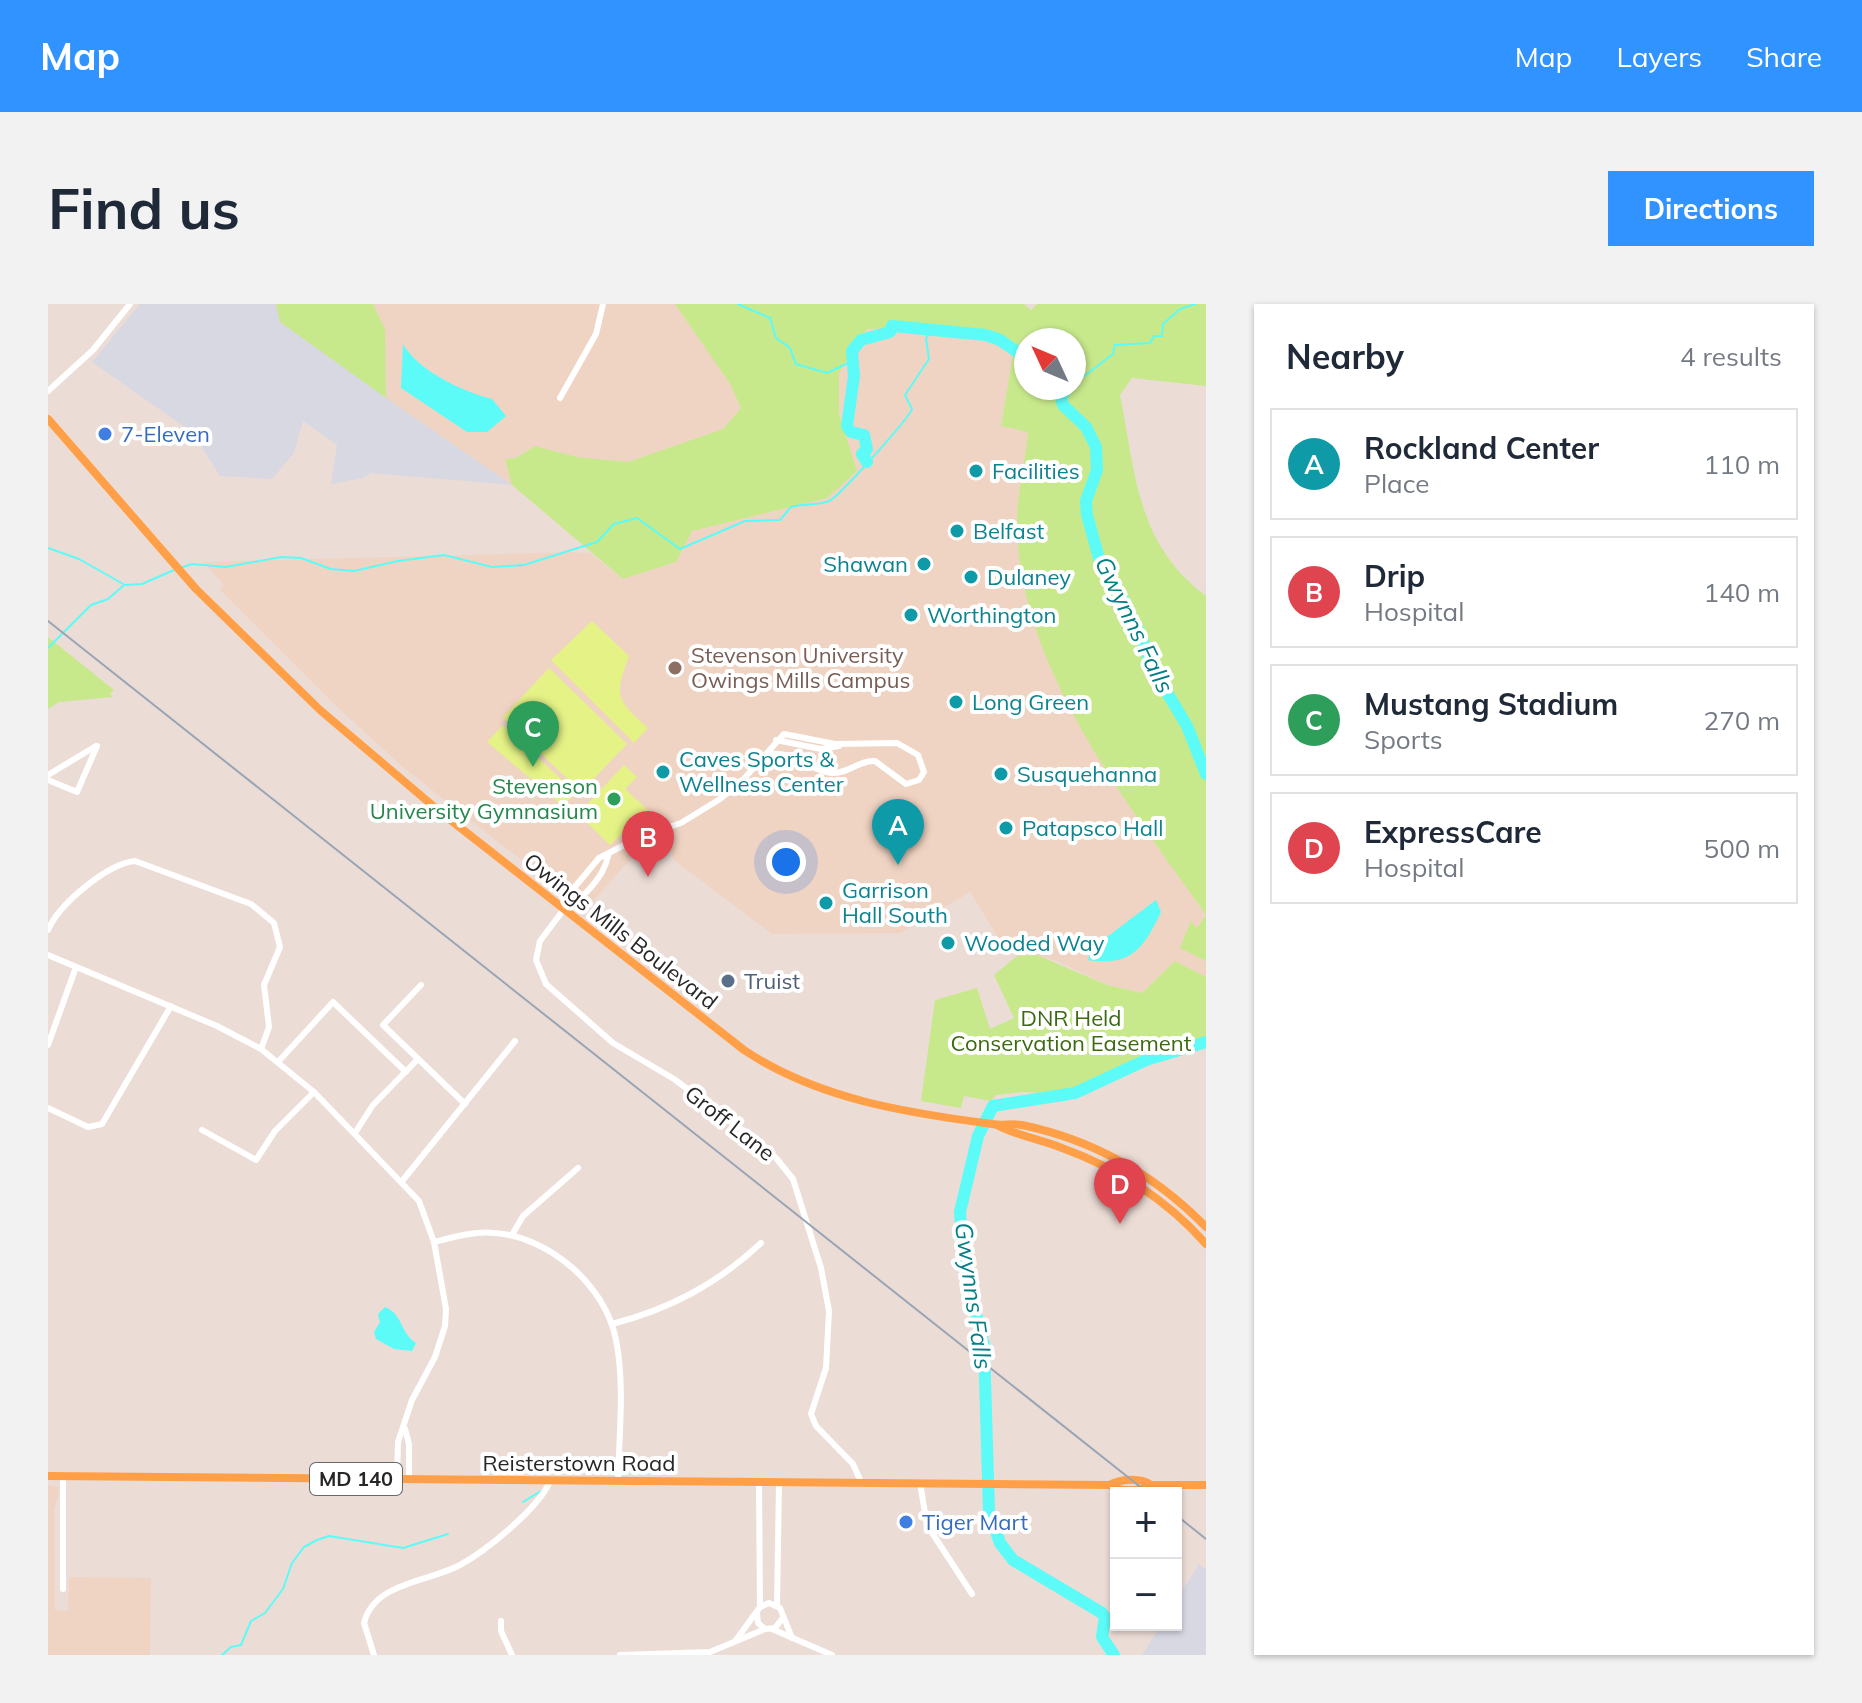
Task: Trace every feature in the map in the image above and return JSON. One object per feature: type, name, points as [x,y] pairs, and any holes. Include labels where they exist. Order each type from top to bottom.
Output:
[{"type":"main road","name":"Owings Mills Boulevard","points":[[48,419],[196,589],[298,690],[363,748],[736,1044],[777,1070],[847,1098],[996,1125],[1070,1151],[1119,1175],[1164,1204],[1206,1244]]},
{"type":"main road","name":"Owings Mills Boulevard","points":[[996,1125],[1012,1124],[1050,1132],[1101,1151],[1152,1180],[1206,1227]]},
{"type":"main road","name":"Reisterstown Road","points":[[48,1476],[976,1483],[1115,1487]]},
{"type":"main road","name":"Reisterstown Road","points":[[1109,1485],[1117,1481],[1146,1481],[1151,1485]]},
{"type":"main road","name":"Reisterstown Road","points":[[1148,1487],[1206,1485]]},
{"type":"street","points":[[48,391],[93,350],[130,304]]},
{"type":"street","points":[[560,398],[596,334],[603,304]]},
{"type":"street","points":[[564,909],[568,895],[599,858],[640,837],[681,823],[720,799],[776,740],[788,734],[846,744],[905,745],[918,755],[924,772],[919,780],[906,784],[875,761],[835,773],[822,771],[791,755],[765,755]]},
{"type":"street","points":[[97,746],[77,792],[48,778],[97,746]]},
{"type":"street","points":[[564,909],[578,902],[597,878],[608,856]]},
{"type":"street","points":[[48,930],[63,906],[116,866],[135,861],[251,904],[268,916],[280,939],[277,956],[264,985],[269,1027],[261,1049]]},
{"type":"street","points":[[588,870],[597,878]]},
{"type":"street","name":"Groff Lane","points":[[564,909],[536,951],[537,965],[546,984],[613,1043],[674,1079],[754,1139],[793,1179],[821,1268],[829,1311],[826,1368],[811,1414],[816,1426],[853,1464],[861,1482]]},
{"type":"street","points":[[48,955],[171,1006],[261,1049],[314,1092],[403,1180],[419,1201],[434,1242],[445,1326],[435,1357],[412,1400],[405,1429],[398,1442],[397,1479]]},
{"type":"street","points":[[48,1045],[76,967]]},
{"type":"street","points":[[421,985],[383,1025],[465,1104]]},
{"type":"street","points":[[278,1062],[333,1002],[406,1072]]},
{"type":"street","points":[[48,1108],[88,1127],[102,1124],[171,1006]]},
{"type":"street","points":[[403,1180],[515,1041]]},
{"type":"street","points":[[355,1133],[373,1105],[418,1059]]},
{"type":"street","points":[[202,1130],[256,1160],[275,1131],[314,1092]]},
{"type":"street","points":[[512,1235],[523,1216],[578,1168]]},
{"type":"street","points":[[434,1242],[481,1233],[512,1235],[550,1252],[577,1274],[597,1297],[612,1324],[619,1377],[618,1481]]},
{"type":"street","points":[[612,1324],[687,1298],[761,1243]]},
{"type":"street","points":[[405,1429],[409,1479]]},
{"type":"street","points":[[63,1476],[63,1589]]},
{"type":"street","points":[[374,1655],[364,1623],[374,1602],[472,1557],[540,1499],[550,1481]]},
{"type":"street","points":[[759,1482],[758,1623],[832,1655]]},
{"type":"street","points":[[779,1482],[777,1605],[792,1638]]},
{"type":"street","points":[[920,1483],[927,1525],[972,1594]]},
{"type":"street","points":[[734,1643],[759,1611],[777,1605]]},
{"type":"street","points":[[620,1655],[710,1652],[769,1629],[782,1619]]},
{"type":"street","points":[[501,1621],[501,1631],[512,1655]]},
{"type":"shaded area","points":[[140,304],[276,304],[280,322],[512,485],[371,473],[363,478],[331,484],[337,445],[303,421],[294,453],[272,479],[220,476],[192,432],[92,362]]},
{"type":"shaded area","points":[[373,304],[675,304],[730,384],[741,408],[723,429],[628,462],[577,457],[535,446],[516,458],[505,459],[512,485],[386,398],[385,329]]},
{"type":"shaded area","name":"Stevenson University Owings Mills Campus","points":[[956,327],[1014,348],[1001,426],[1028,432],[1017,528],[1026,590],[1074,712],[1116,786],[1206,915],[1197,929],[1191,922],[1181,948],[1206,961],[1206,977],[1175,961],[1142,993],[1107,985],[1037,955],[1017,956],[1006,950],[970,892],[901,933],[772,934],[674,860],[669,845],[638,851],[585,910],[404,768],[336,706],[220,590],[224,585],[203,562],[571,552],[590,553],[623,579],[676,562],[692,531],[827,498],[857,471],[839,414],[839,373],[867,329]]},
{"type":"shaded area","points":[[48,1485],[59,1487],[54,1510],[55,1610],[68,1611],[69,1577],[151,1578],[150,1655],[48,1655]]},
{"type":"shaded area","points":[[1199,1564],[1206,1570],[1206,1655],[1142,1655],[1157,1631],[1182,1631],[1182,1591]]},
{"type":"green space","points":[[276,304],[373,304],[385,329],[386,398],[280,322]]},
{"type":"green space","points":[[675,304],[1024,304],[1031,310],[1037,304],[1206,304],[1206,386],[1132,378],[1120,395],[1136,480],[1152,530],[1183,575],[1206,596],[1206,915],[1144,828],[1084,733],[1058,684],[1037,633],[1023,582],[1017,529],[1028,432],[1001,426],[1014,348],[956,327],[867,329],[839,373],[839,414],[857,471],[827,498],[692,531],[676,562],[623,579],[512,485],[505,459],[516,458],[535,446],[577,457],[628,462],[723,429],[741,408],[730,384]]},
{"type":"green space","points":[[592,621],[629,656],[621,680],[621,696],[629,710],[648,728],[634,743],[551,660]]},
{"type":"green space","points":[[48,637],[114,690],[110,694],[113,697],[59,702],[48,709]]},
{"type":"green space","points":[[549,668],[627,744],[581,792],[503,717]]},
{"type":"green space","points":[[503,725],[576,793],[563,806],[487,742]]},
{"type":"green space","name":"Stevenson University Gymnasium","points":[[624,765],[637,777],[625,789],[648,810],[610,845],[578,814]]},
{"type":"green space","name":"DNR Held Conservation Easement","points":[[1206,915],[1206,961],[1180,948],[1191,921],[1197,928]]},
{"type":"green space","name":"DNR Held Conservation Easement","points":[[1037,955],[1107,985],[1142,993],[1175,961],[1206,977],[1206,1042],[1170,1049],[1078,1095],[1023,1092],[996,1095],[991,1101],[964,1096],[961,1108],[921,1101],[935,1000],[977,988],[990,1029],[1014,1018],[994,975],[1017,956]]},
{"type":"water","points":[[403,344],[430,371],[455,386],[492,399],[506,416],[487,432],[467,432],[401,388]]},
{"type":"water","points":[[1156,900],[1161,912],[1142,945],[1115,961],[1088,960],[1091,949]]},
{"type":"water","points":[[385,1307],[395,1314],[416,1343],[412,1351],[394,1349],[376,1339],[374,1332],[380,1322],[378,1314]]},
{"type":"waterway","points":[[738,304],[770,318],[776,338],[790,348],[796,364],[827,373],[848,363],[854,367]]},
{"type":"waterway","points":[[1086,375],[1113,354],[1115,345],[1150,343],[1154,336],[1162,336],[1163,324],[1180,309],[1195,304]]},
{"type":"waterway","name":"Gwynns Falls","points":[[867,462],[862,454],[867,449],[864,435],[851,432],[847,426],[854,376],[852,351],[861,340],[890,332],[892,326],[986,335],[1014,350]]},
{"type":"waterway","name":"Gwynns Falls","points":[[180,568],[192,564],[226,567],[281,557],[301,558],[331,569],[354,571],[444,555],[492,567],[524,565],[597,542],[614,524],[637,518],[680,549],[745,521],[780,520],[791,507],[824,503],[835,497],[899,427],[912,409],[905,395],[929,359],[926,339],[930,332]]},
{"type":"waterway","name":"Gwynns Falls","points":[[1062,400],[1086,427],[1096,447],[1097,470],[1086,501],[1102,569],[1118,590],[1141,635],[1150,664],[1187,726],[1206,774]]},
{"type":"waterway","points":[[1063,405],[1066,400]]},
{"type":"waterway","name":"Gwynns Falls","points":[[48,548],[79,559],[125,585],[142,584],[174,570]]},
{"type":"waterway","points":[[48,648],[91,605],[108,599],[123,586]]},
{"type":"waterway","name":"Gwynns Falls","points":[[1114,1655],[1102,1637],[1105,1617],[1102,1613],[1013,1560],[1000,1543],[989,1512],[984,1345],[964,1268],[960,1212],[978,1136],[993,1106],[1075,1093],[1146,1060],[1206,1042]]},
{"type":"waterway","points":[[523,1502],[541,1491]]},
{"type":"waterway","points":[[222,1655],[231,1647],[241,1645],[251,1621],[265,1613],[283,1589],[292,1563],[304,1547],[317,1540],[329,1536],[403,1548],[448,1534]]},
{"type":"railway","points":[[48,621],[1140,1487]]},
{"type":"railway","points":[[1182,1520],[1206,1539]]},
{"type":"place","name":"7-Eleven","points":[[105,434]]},
{"type":"place","name":"Facilities","points":[[976,471]]},
{"type":"place","name":"Belfast","points":[[957,531]]},
{"type":"place","name":"Shawan","points":[[924,564]]},
{"type":"place","name":"Dulaney","points":[[971,577]]},
{"type":"place","name":"Worthington","points":[[911,615]]},
{"type":"place","name":"Stevenson University Owings Mills Campus","points":[[675,668]]},
{"type":"place","name":"Long Green","points":[[956,702]]},
{"type":"place","name":"Mustang Stadium","points":[[533,767]]},
{"type":"place","name":"Caves Sports & Wellness Center","points":[[663,772]]},
{"type":"place","name":"Susquehanna","points":[[1001,774]]},
{"type":"place","name":"Stevenson University Gymnasium","points":[[614,799]]},
{"type":"place","name":"Patapsco Hall","points":[[1006,828]]},
{"type":"place","name":"Rockland Center","points":[[898,865]]},
{"type":"place","name":"Drip","points":[[648,877]]},
{"type":"place","name":"Garrison Hall South","points":[[826,903]]},
{"type":"place","name":"Wooded Way","points":[[948,943]]},
{"type":"place","name":"Truist","points":[[728,981]]},
{"type":"place","name":"ExpressCare","points":[[1120,1224]]},
{"type":"place","name":"Tiger Mart","points":[[906,1522]]}]
